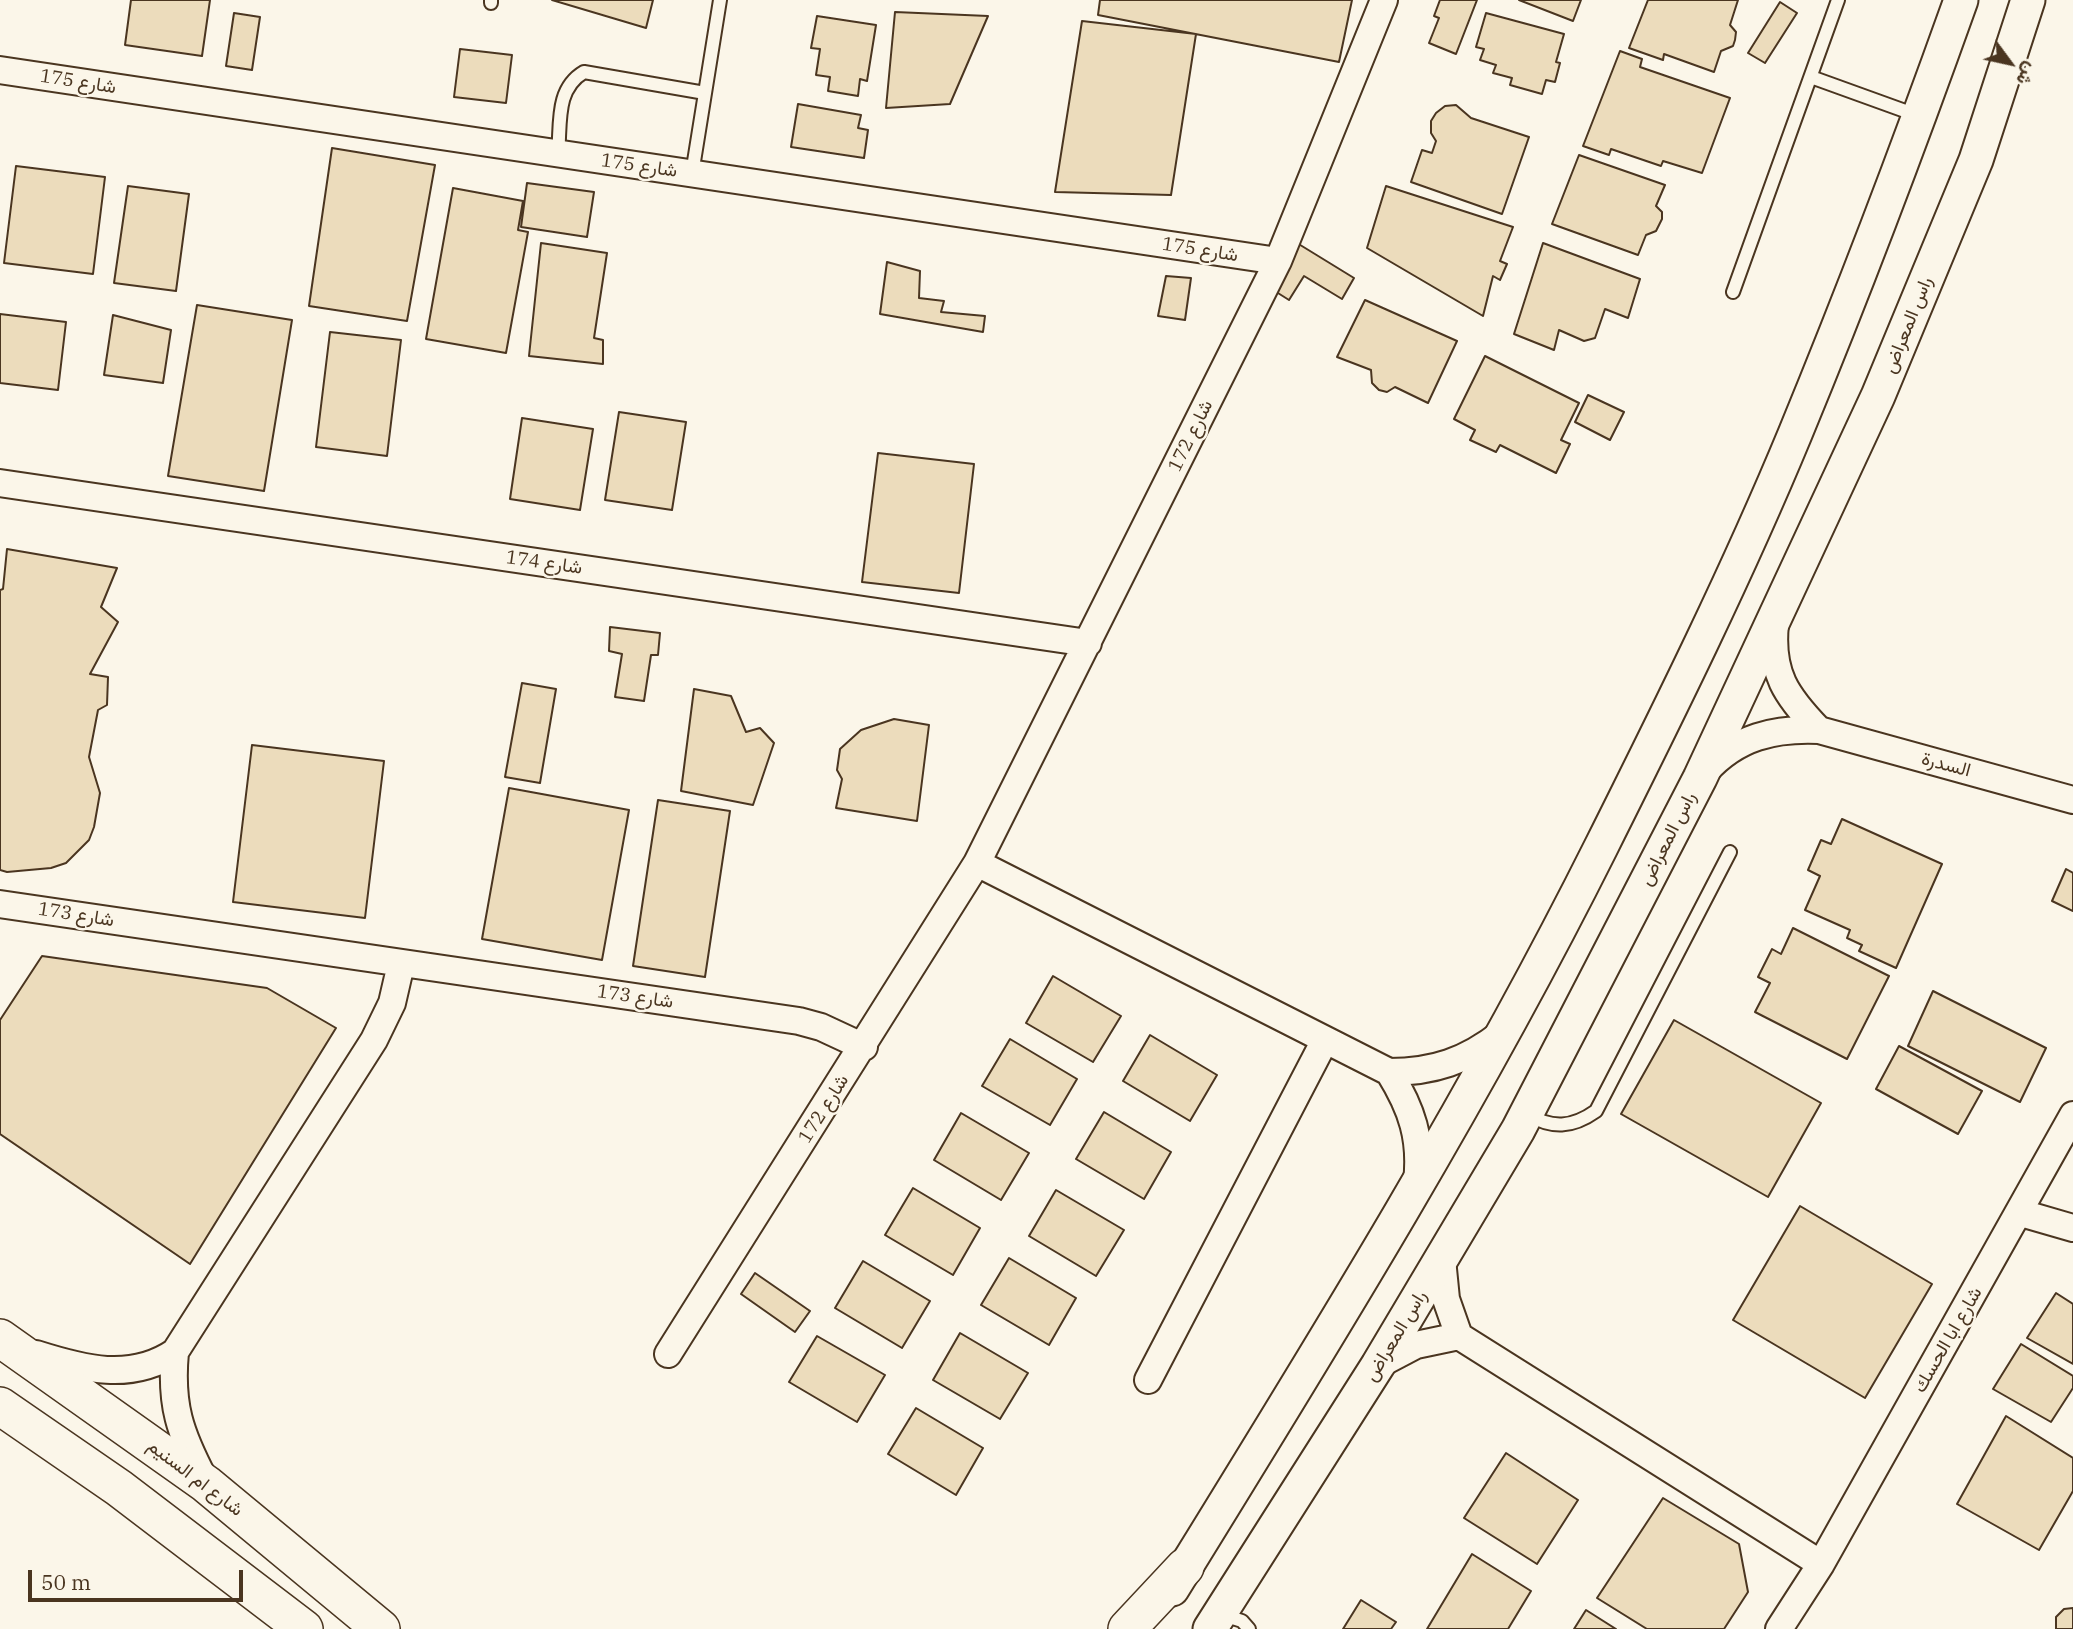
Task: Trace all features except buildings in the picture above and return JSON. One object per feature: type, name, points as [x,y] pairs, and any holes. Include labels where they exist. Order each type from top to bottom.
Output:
[{"type":"main road","name":"شارع ام السنيم","points":[[8,1343],[206,1484],[381,1629]]},
{"type":"main road","points":[[0,1406],[119,1488],[304,1629]]},
{"type":"main road","points":[[1128,1629],[1185,1567]]},
{"type":"street","name":"شارع 172","points":[[668,1354],[864,1047],[977,863],[1278,261],[1384,0]]},
{"type":"street","points":[[1147,1629],[1300,1385],[1416,1189],[1503,1032],[1606,836],[1794,437],[1920,117],[1961,0]]},
{"type":"street","name":"راس المعراض","points":[[1215,1622],[1378,1366],[1527,1114],[1700,778],[1878,396],[1976,160],[2028,0]]},
{"type":"street","name":"شارع 175","points":[[0,70],[1278,261]]},
{"type":"street","name":"شارع 174","points":[[0,483],[1088,643]]},
{"type":"street","points":[[1776,618],[1773,649],[1780,680],[1796,706],[1819,730]]},
{"type":"street","name":"السدرة","points":[[1700,778],[1718,758],[1739,743],[1764,733],[1790,729],[1819,730],[2073,800]]},
{"type":"street","points":[[977,863],[1389,1072],[1421,1072],[1452,1065],[1480,1050],[1503,1032]]},
{"type":"street","name":"شارع 173","points":[[0,904],[799,1020],[864,1047]]},
{"type":"street","points":[[8,1343],[66,1363],[110,1371],[148,1366],[175,1352],[374,1040],[392,1003],[401,964]]},
{"type":"street","points":[[1148,1380],[1325,1040]]},
{"type":"street","points":[[1389,1072],[1406,1098],[1417,1127],[1420,1158],[1416,1189]]},
{"type":"street","name":"شارع ابا الحسك","points":[[1779,1629],[1821,1564],[2021,1213],[2073,1115]]},
{"type":"street","points":[[2021,1213],[2073,1228]]},
{"type":"street","points":[[1442,1259],[1446,1299],[1459,1336],[1821,1564]]},
{"type":"street","points":[[1378,1366],[1416,1345],[1459,1336]]},
{"type":"street","points":[[175,1352],[173,1404],[180,1427],[206,1484]]},
{"type":"lane","points":[[692,174],[720,0]]},
{"type":"lane","points":[[1733,292],[1838,0]]},
{"type":"lane","points":[[558,154],[563,93],[572,78],[584,72],[705,93]]},
{"type":"lane","points":[[1811,77],[1920,117]]},
{"type":"lane","points":[[1527,1114],[1554,1126],[1569,1125],[1596,1111],[1730,852]]},
{"type":"lane","points":[[1215,1622],[1242,1621],[1249,1629]]}]
